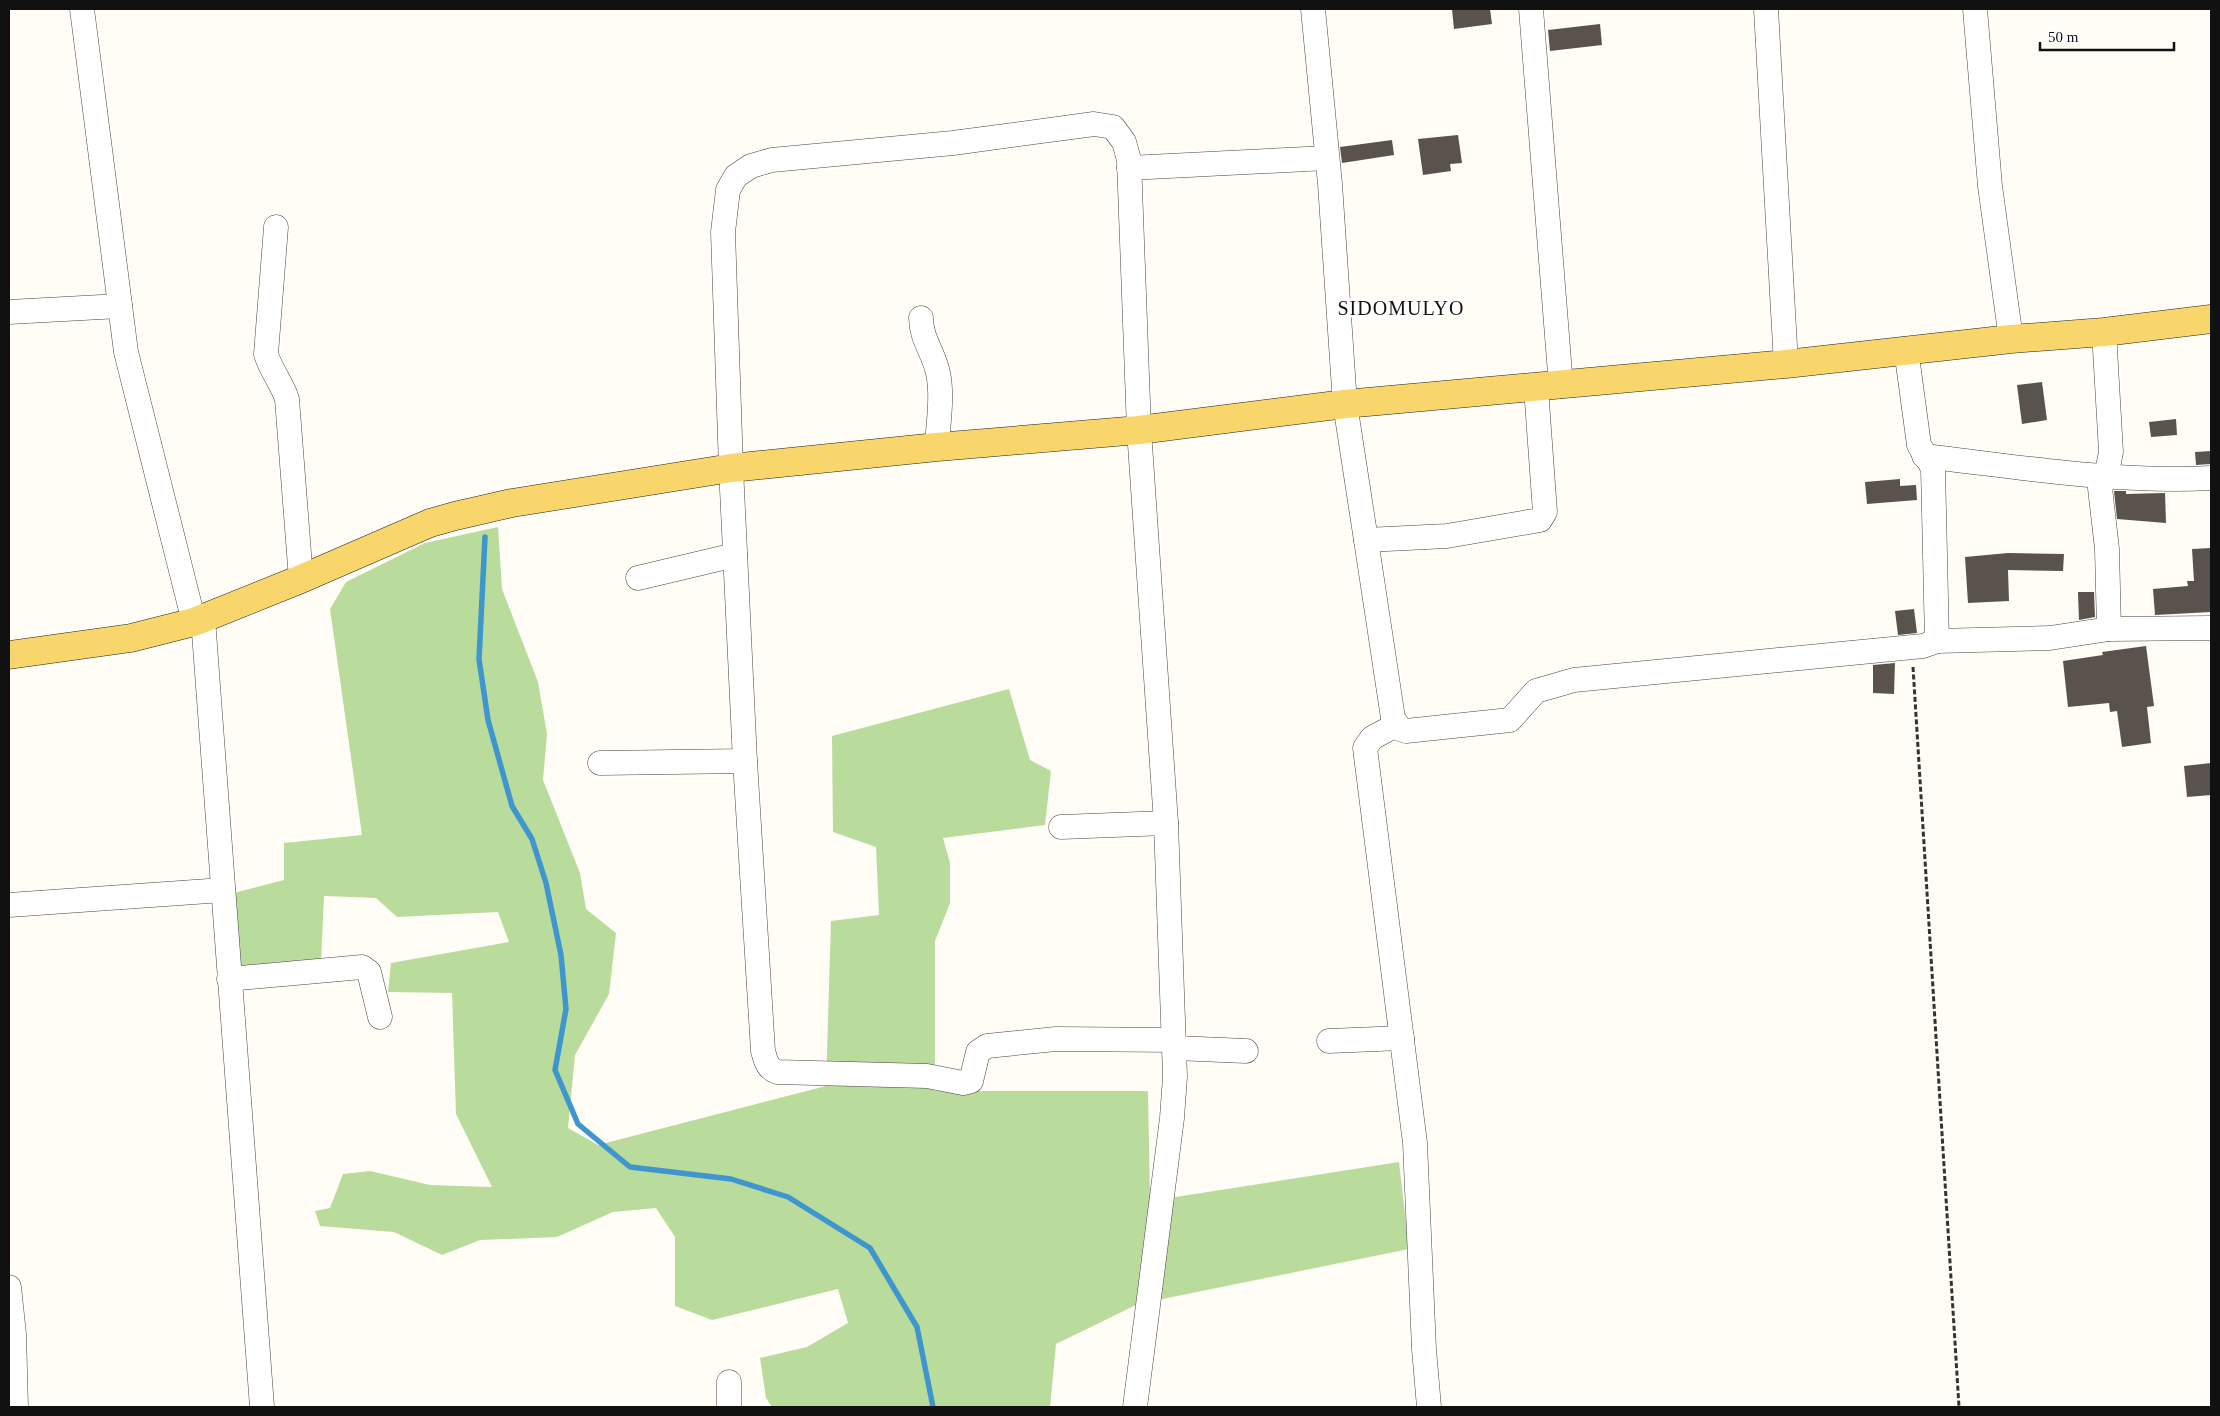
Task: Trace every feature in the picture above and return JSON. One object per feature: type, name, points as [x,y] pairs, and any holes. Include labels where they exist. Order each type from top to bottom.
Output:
[{"type":"main road","points":[[9,655],[131,638],[199,620],[301,579],[430,523],[455,516],[512,503],[731,468],[937,447],[1139,430],[1345,404],[1786,364],[1906,349],[2104,332],[2211,319]]},
{"type":"street","points":[[82,9],[126,352],[199,620],[223,890],[262,1407]]},
{"type":"street","points":[[1313,9],[1327,158],[1345,404],[1393,718],[1400,729],[1411,731],[1510,720],[1536,691],[1574,680],[1912,646],[1937,641],[2050,638],[2109,629],[2211,628]]},
{"type":"street","points":[[1366,540],[1447,536],[1540,520],[1545,512],[1549,387],[1531,9]]},
{"type":"street","points":[[1766,9],[1786,364]]},
{"type":"street","points":[[1975,9],[1990,186],[2011,339]]},
{"type":"street","points":[[1135,1407],[1176,1077],[1174,1044],[1166,823],[1139,430],[1129,168],[1126,151],[1120,134],[1113,127],[1094,124],[953,143],[772,160],[751,166],[736,176],[728,190],[723,232],[731,468],[745,761],[763,1051],[770,1069],[777,1072],[927,1076],[963,1083],[971,1081],[978,1052],[987,1046],[1056,1039],[1174,1044],[1246,1051]]},
{"type":"street","points":[[1129,168],[1327,158]]},
{"type":"street","points":[[276,227],[266,354],[269,366],[284,389],[287,399],[301,579]]},
{"type":"street","points":[[9,312],[120,306]]},
{"type":"street","points":[[921,318],[922,333],[937,368],[939,381],[937,447]]},
{"type":"street","points":[[2104,332],[2111,452],[2106,477],[2100,488],[2107,549],[2109,629]]},
{"type":"street","points":[[1906,349],[1919,445],[1933,468],[1934,475],[1937,641]]},
{"type":"street","points":[[1924,456],[2106,477],[2211,478]]},
{"type":"street","points":[[638,578],[736,555]]},
{"type":"street","points":[[1396,725],[1372,738],[1366,748],[1416,1143],[1424,1349],[1429,1407]]},
{"type":"street","points":[[600,763],[745,761]]},
{"type":"street","points":[[1061,827],[1166,823]]},
{"type":"street","points":[[9,905],[223,890]]},
{"type":"street","points":[[230,979],[362,967],[369,972],[380,1017]]},
{"type":"street","points":[[1329,1041],[1402,1038]]},
{"type":"street","points":[[9,1287],[14,1334],[16,1407]]},
{"type":"street","points":[[729,1382],[729,1407]]},
{"type":"path","points":[[1912,646],[1959,1407]]},
{"type":"green space","points":[[498,527],[502,589],[538,682],[547,734],[543,780],[580,873],[586,909],[616,933],[609,994],[575,1055],[568,1128],[598,1145],[826,1086],[831,921],[879,915],[876,847],[833,832],[832,736],[1009,689],[1030,760],[1051,771],[1045,825],[943,838],[950,863],[950,903],[935,941],[935,1091],[1148,1091],[1150,1201],[1399,1162],[1409,1249],[1138,1304],[1056,1344],[1050,1407],[772,1407],[766,1398],[760,1358],[807,1347],[848,1323],[838,1289],[712,1320],[675,1306],[675,1237],[656,1208],[613,1212],[557,1237],[480,1240],[442,1255],[394,1232],[320,1226],[315,1211],[330,1208],[343,1174],[370,1171],[430,1185],[492,1187],[456,1114],[452,993],[388,992],[391,963],[509,942],[498,912],[397,917],[376,898],[324,896],[321,963],[237,967],[226,895],[284,880],[284,843],[362,835],[330,609],[346,582],[425,543]]},
{"type":"building","points":[[1452,9],[1490,9],[1492,24],[1454,29]]},
{"type":"building","points":[[1600,24],[1602,45],[1550,51],[1548,30]]},
{"type":"building","points":[[1458,135],[1462,163],[1450,164],[1451,171],[1423,175],[1418,139]]},
{"type":"building","points":[[1392,140],[1394,155],[1342,163],[1340,147]]},
{"type":"building","points":[[2042,382],[2047,420],[2022,424],[2017,385]]},
{"type":"building","points":[[2176,419],[2177,435],[2151,437],[2149,422]]},
{"type":"building","points":[[2211,451],[2211,464],[2196,465],[2195,452]]},
{"type":"building","points":[[1900,479],[1900,486],[1916,485],[1917,500],[1867,504],[1865,482]]},
{"type":"building","points":[[2114,491],[2126,491],[2126,494],[2165,493],[2166,523],[2117,519]]},
{"type":"building","points":[[2211,548],[2211,612],[2155,615],[2153,589],[2188,586],[2187,581],[2194,581],[2192,549]]},
{"type":"building","points":[[2008,553],[2064,554],[2063,571],[2008,570],[2009,601],[1968,603],[1965,557]]},
{"type":"building","points":[[2078,592],[2094,592],[2095,617],[2079,620]]},
{"type":"building","points":[[1914,609],[1917,633],[1898,635],[1895,611]]},
{"type":"building","points":[[2146,646],[2154,706],[2147,707],[2151,743],[2122,747],[2117,711],[2110,712],[2109,703],[2068,707],[2063,661],[2103,655],[2102,652]]},
{"type":"building","points":[[1895,663],[1894,694],[1873,693],[1873,665]]},
{"type":"building","points":[[2211,763],[2211,795],[2187,797],[2184,766]]},
{"type":"waterway","points":[[485,537],[479,659],[488,720],[512,806],[532,839],[546,883],[561,955],[566,1009],[555,1070],[578,1124],[630,1167],[731,1179],[788,1197],[870,1248],[917,1327],[933,1407]]},
{"type":"district","name":"SIDOMULYO","points":[[1401,308]]}]
